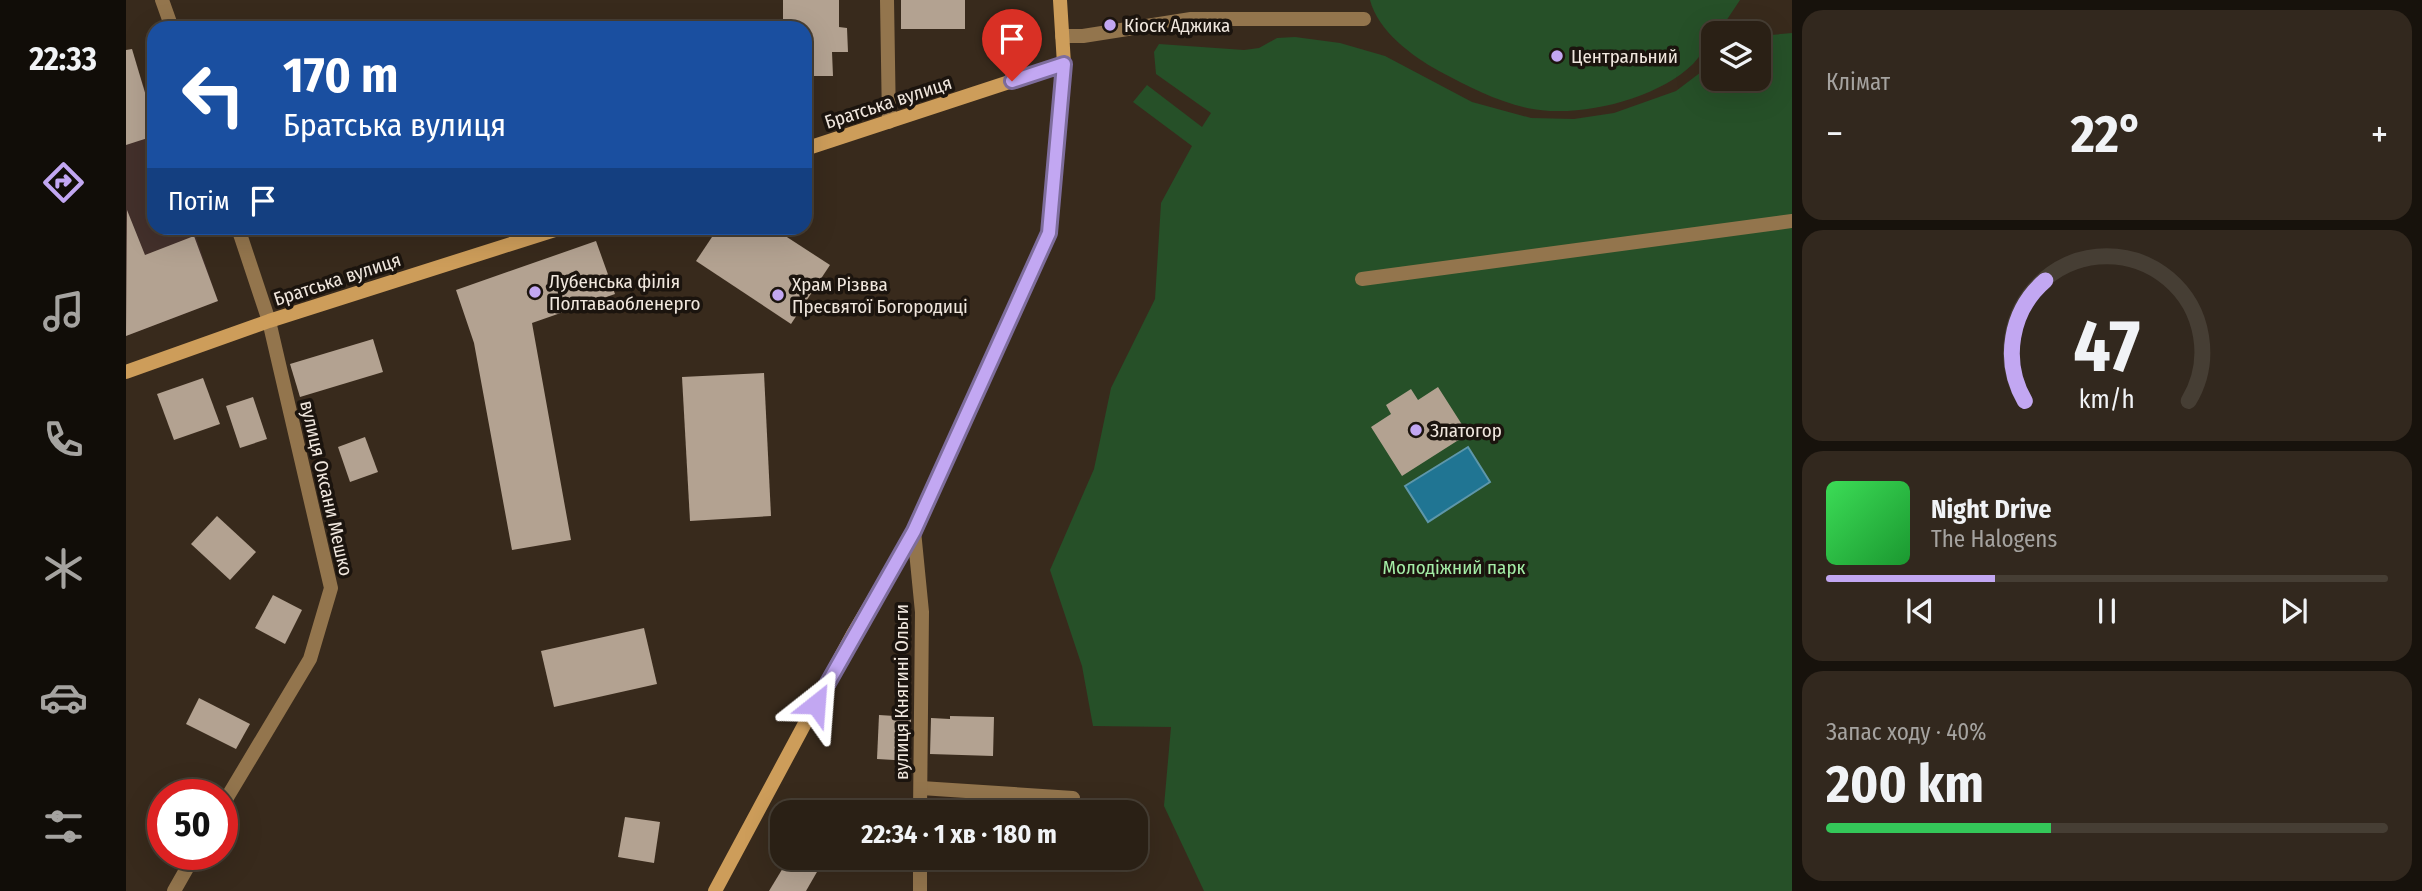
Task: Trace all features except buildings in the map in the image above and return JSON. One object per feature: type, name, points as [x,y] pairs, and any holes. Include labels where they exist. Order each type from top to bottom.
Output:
[{"type":"main road","points":[[715,891],[853,634],[914,531],[1049,233],[1064,64],[1060,0]]},
{"type":"main road","name":"Братська вулиця","points":[[812,147],[1064,64]]},
{"type":"main road","name":"Братська вулиця","points":[[126,372],[270,321],[539,235]]},
{"type":"street","points":[[162,0],[170,21]]},
{"type":"street","points":[[887,0],[889,122]]},
{"type":"street","points":[[1062,36],[1083,36],[1191,19],[1364,19]]},
{"type":"street","points":[[1362,279],[1792,222]]},
{"type":"street","name":"вулиця Оксани Мешко","points":[[238,779],[310,659],[331,587],[270,321],[240,235]]},
{"type":"street","name":"вулиця Княгині Ольги","points":[[914,531],[922,611],[920,800]]},
{"type":"street","points":[[920,788],[1073,798]]},
{"type":"street","points":[[174,891],[186,870]]},
{"type":"street","points":[[920,870],[920,891]]},
{"type":"shaded area","points":[[140,75],[147,96],[147,235],[195,235],[218,301],[126,336],[126,80]]},
{"type":"green space","name":"Центральний","points":[[1370,0],[1740,0],[1726,21],[1701,21],[1701,55],[1677,77],[1658,88],[1615,104],[1569,111],[1547,111],[1515,105],[1439,71],[1397,41],[1374,11]]},
{"type":"green space","name":"Молодіжний парк","points":[[1792,33],[1792,891],[1204,891],[1164,806],[1171,727],[1093,726],[1082,666],[1050,570],[1094,469],[1111,388],[1155,299],[1161,203],[1192,146],[1133,102],[1147,85],[1202,127],[1211,113],[1156,74],[1154,52],[1159,44],[1244,50],[1259,48],[1277,38],[1295,37],[1340,43],[1385,56],[1472,102],[1531,118],[1574,119],[1614,113],[1676,91],[1701,72],[1701,91],[1771,91],[1771,35]]},
{"type":"water","points":[[1468,447],[1490,482],[1428,522],[1405,486]]},
{"type":"place","name":"Кіоск Аджика","points":[[1110,25]]},
{"type":"place","name":"Центральний","points":[[1557,56]]},
{"type":"place","name":"Лубенська філія Полтаваобленерго","points":[[535,292]]},
{"type":"place","name":"Храм Різвва Пресвятої Богородиці","points":[[778,295]]},
{"type":"place","name":"Златогор","points":[[1416,430]]},
{"type":"route","points":[[816,704],[853,634],[914,531],[1049,233],[1064,64],[1012,81]]}]
